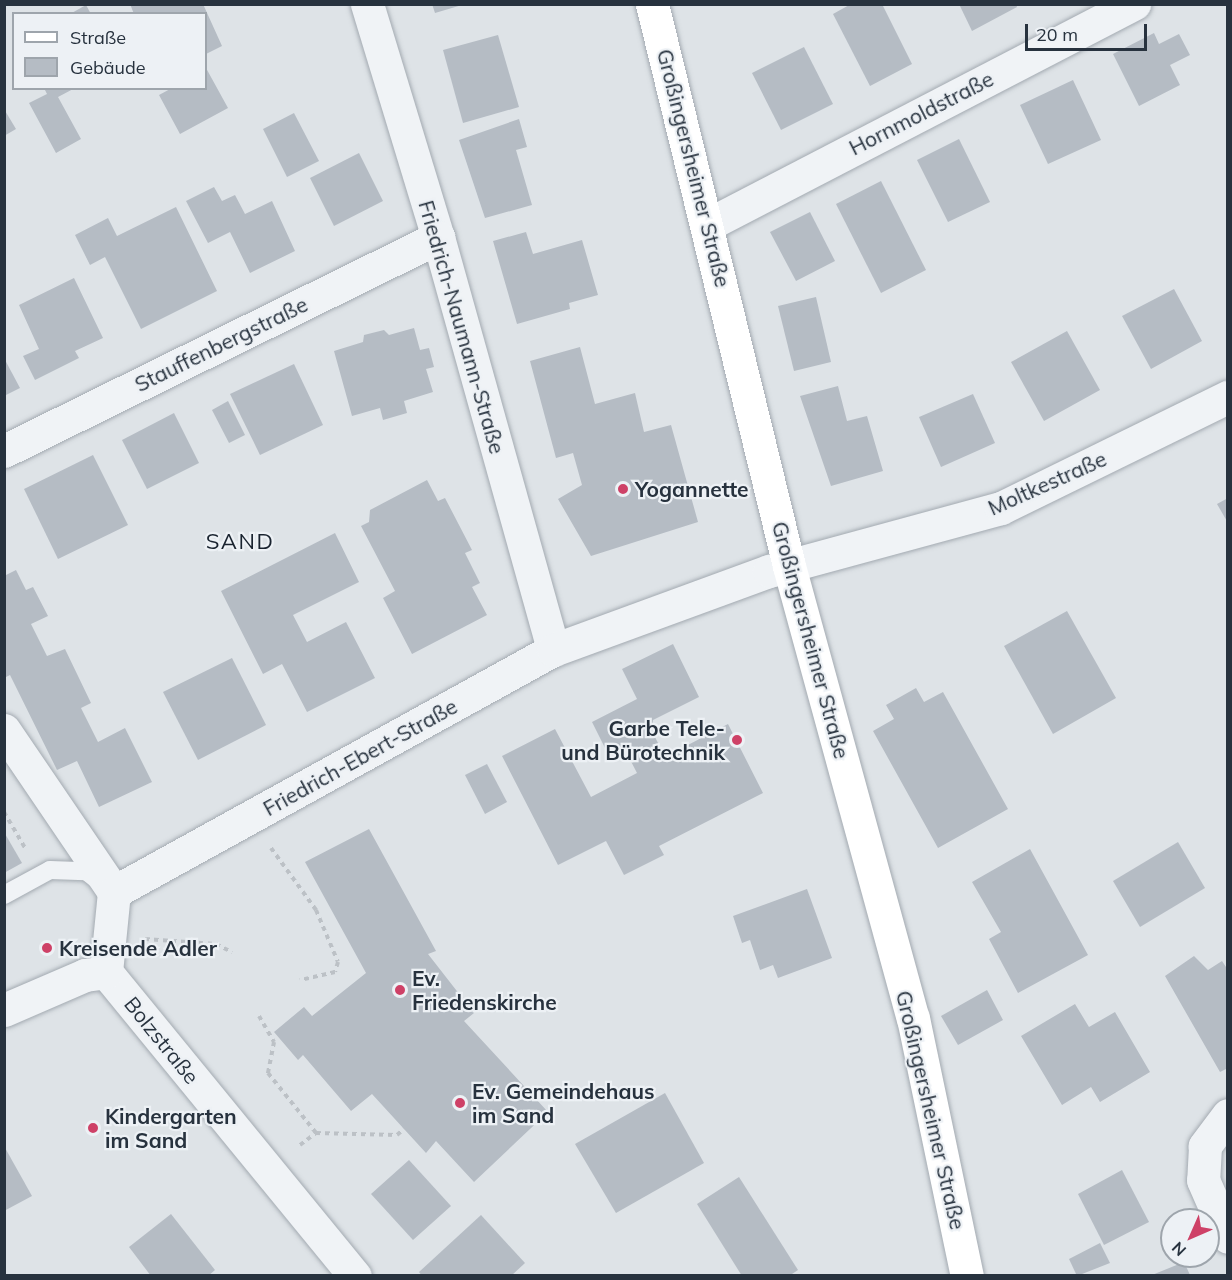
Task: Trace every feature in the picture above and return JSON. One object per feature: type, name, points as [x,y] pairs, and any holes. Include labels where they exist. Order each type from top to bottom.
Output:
[{"type":"main road","name":"Großingersheimer Straße","points":[[652,4],[709,224],[789,566],[913,1018],[967,1275]]},
{"type":"street","name":"Friedrich-Naumann-Straße","points":[[367,4],[438,237],[553,650]]},
{"type":"street","name":"Hornmoldstraße","points":[[709,224],[1134,4]]},
{"type":"street","name":"Stauffenbergstraße","points":[[4,451],[438,237]]},
{"type":"street","name":"Moltkestraße","points":[[789,566],[1001,508],[1227,398]]},
{"type":"street","name":"Friedrich-Ebert-Straße","points":[[114,892],[553,650],[789,566]]},
{"type":"street","points":[[4,730],[114,892],[106,972],[85,975],[4,1011]]},
{"type":"street","name":"Bolzstraße","points":[[106,972],[355,1275]]},
{"type":"street","points":[[1227,1115],[1205,1146],[1203,1180],[1227,1237]]},
{"type":"lane","points":[[4,895],[50,870],[86,871],[114,892]]},
{"type":"path","points":[[4,812],[32,859]]},
{"type":"path","points":[[250,818],[316,910],[338,962],[334,972],[300,980]]},
{"type":"path","points":[[109,937],[216,944],[232,952]]},
{"type":"path","points":[[259,1016],[274,1042],[268,1073],[316,1133]]},
{"type":"path","points":[[300,1145],[316,1133],[397,1135],[404,1129]]},
{"type":"building","points":[[130,4],[203,4],[207,12],[133,12]]},
{"type":"building","points":[[432,4],[462,4],[462,5],[435,13]]},
{"type":"building","points":[[851,4],[882,4],[912,64],[870,86],[833,14]]},
{"type":"building","points":[[959,4],[1016,4],[1017,7],[972,31]]},
{"type":"building","points":[[86,5],[90,12],[74,12]]},
{"type":"building","points":[[207,13],[222,46],[207,54]]},
{"type":"building","points":[[1154,33],[1159,44],[1179,34],[1190,55],[1170,65],[1180,85],[1139,106],[1113,54]]},
{"type":"building","points":[[498,35],[519,107],[463,123],[443,50]]},
{"type":"building","points":[[804,47],[833,104],[781,130],[752,73]]},
{"type":"building","points":[[207,70],[228,108],[180,134],[159,95],[168,90],[207,90]]},
{"type":"building","points":[[1073,80],[1101,140],[1048,164],[1020,105]]},
{"type":"building","points":[[45,90],[71,90],[58,97],[81,139],[56,153],[29,103],[47,94]]},
{"type":"building","points":[[4,109],[16,129],[4,136]]},
{"type":"building","points":[[294,113],[319,161],[287,177],[263,129]]},
{"type":"building","points":[[519,119],[527,147],[516,150],[532,205],[485,218],[459,140]]},
{"type":"building","points":[[959,139],[990,202],[948,222],[917,160]]},
{"type":"building","points":[[359,153],[383,201],[334,226],[310,178]]},
{"type":"building","points":[[881,181],[926,270],[881,293],[836,204]]},
{"type":"building","points":[[214,187],[222,201],[235,195],[245,214],[272,201],[295,251],[250,273],[230,232],[208,243],[186,201]]},
{"type":"building","points":[[176,207],[217,291],[141,329],[105,257],[90,265],[75,235],[108,218],[117,236]]},
{"type":"building","points":[[810,212],[835,261],[796,281],[770,232]]},
{"type":"building","points":[[526,232],[533,254],[582,240],[598,295],[569,303],[570,309],[517,324],[493,241]]},
{"type":"building","points":[[74,278],[103,338],[75,351],[79,358],[35,380],[23,356],[39,349],[19,305]]},
{"type":"building","points":[[1174,289],[1202,341],[1151,369],[1122,316]]},
{"type":"building","points":[[816,297],[831,362],[794,371],[778,306]]},
{"type":"building","points":[[414,328],[420,350],[429,348],[434,367],[426,369],[433,392],[404,401],[407,413],[383,420],[380,408],[352,416],[334,351],[363,342],[364,335],[384,330],[389,335]]},
{"type":"building","points":[[1067,331],[1100,390],[1044,421],[1011,362]]},
{"type":"building","points":[[580,347],[595,404],[635,393],[644,432],[671,425],[698,522],[591,556],[558,499],[582,485],[573,453],[556,458],[530,361]]},
{"type":"building","points":[[4,358],[20,388],[4,396]]},
{"type":"building","points":[[294,364],[323,425],[260,455],[230,394]]},
{"type":"building","points":[[838,386],[847,421],[867,416],[883,471],[831,486],[800,396]]},
{"type":"building","points":[[973,394],[995,443],[941,467],[919,417]]},
{"type":"building","points":[[228,401],[245,435],[229,443],[212,410]]},
{"type":"building","points":[[174,413],[199,463],[147,489],[122,440]]},
{"type":"building","points":[[93,455],[128,525],[58,559],[24,489]]},
{"type":"building","points":[[427,480],[438,501],[445,498],[472,550],[465,553],[480,583],[472,587],[487,615],[412,654],[383,598],[395,591],[361,526],[369,522],[370,510]]},
{"type":"building","points":[[1228,498],[1228,523],[1217,504]]},
{"type":"building","points":[[335,533],[359,582],[293,615],[307,642],[346,622],[375,678],[307,712],[282,664],[263,674],[221,591]]},
{"type":"building","points":[[16,570],[26,590],[33,587],[48,616],[31,624],[47,656],[65,649],[91,703],[81,708],[98,742],[125,728],[152,782],[99,807],[77,761],[57,770],[10,675],[4,678],[4,576]]},
{"type":"building","points":[[1067,611],[1116,698],[1053,734],[1004,646]]},
{"type":"building","points":[[673,644],[699,697],[653,720],[652,731],[665,757],[728,724],[763,793],[659,846],[664,855],[624,875],[606,841],[558,865],[502,756],[555,729],[591,797],[637,773],[623,746],[608,754],[592,722],[637,699],[622,669]]},
{"type":"building","points":[[232,658],[266,725],[198,760],[163,692]]},
{"type":"building","points":[[916,688],[924,702],[943,692],[1008,809],[938,848],[873,731],[894,719],[886,705]]},
{"type":"building","points":[[487,764],[507,802],[485,814],[465,775]]},
{"type":"building","points":[[369,829],[436,951],[428,954],[474,1013],[464,1021],[548,1112],[474,1182],[436,1141],[426,1153],[372,1094],[351,1111],[303,1055],[298,1060],[274,1032],[304,1007],[312,1016],[366,973],[305,862]]},
{"type":"building","points":[[4,832],[22,863],[4,873]]},
{"type":"building","points":[[1178,842],[1205,888],[1140,927],[1113,881]]},
{"type":"building","points":[[1030,849],[1088,955],[1018,993],[989,939],[1001,932],[972,882]]},
{"type":"building","points":[[807,889],[832,958],[778,978],[773,965],[760,970],[750,940],[742,943],[733,916]]},
{"type":"building","points":[[1194,956],[1208,970],[1222,961],[1228,970],[1228,1068],[1220,1072],[1165,976]]},
{"type":"building","points":[[987,990],[1003,1020],[958,1045],[941,1016]]},
{"type":"building","points":[[1075,1004],[1089,1027],[1115,1012],[1150,1072],[1100,1102],[1091,1087],[1062,1105],[1021,1036]]},
{"type":"building","points":[[665,1093],[704,1163],[616,1213],[575,1144]]},
{"type":"building","points":[[4,1146],[32,1196],[4,1211]]},
{"type":"building","points":[[409,1160],[451,1206],[413,1240],[371,1194]]},
{"type":"building","points":[[1122,1170],[1149,1222],[1104,1245],[1078,1194]]},
{"type":"building","points":[[739,1177],[798,1270],[789,1276],[742,1276],[697,1204]]},
{"type":"building","points":[[171,1214],[215,1270],[208,1276],[151,1276],[129,1247]]},
{"type":"building","points":[[481,1215],[525,1263],[511,1276],[422,1276],[419,1272]]},
{"type":"building","points":[[1100,1243],[1110,1263],[1077,1276],[1069,1259]]},
{"type":"building","points":[[1169,1268],[1187,1268],[1190,1275],[1152,1275]]},
{"type":"place","name":"Yogannette","points":[[623,489]]},
{"type":"place","name":"Garbe Tele- und Bürotechnik","points":[[737,740]]},
{"type":"place","name":"Kreisende Adler","points":[[47,948]]},
{"type":"place","name":"Ev. Friedenskirche","points":[[400,990]]},
{"type":"place","name":"Ev. Gemeindehaus im Sand","points":[[460,1103]]},
{"type":"place","name":"Kindergarten im Sand","points":[[93,1128]]},
{"type":"district","name":"SAND","points":[[240,542]]}]
